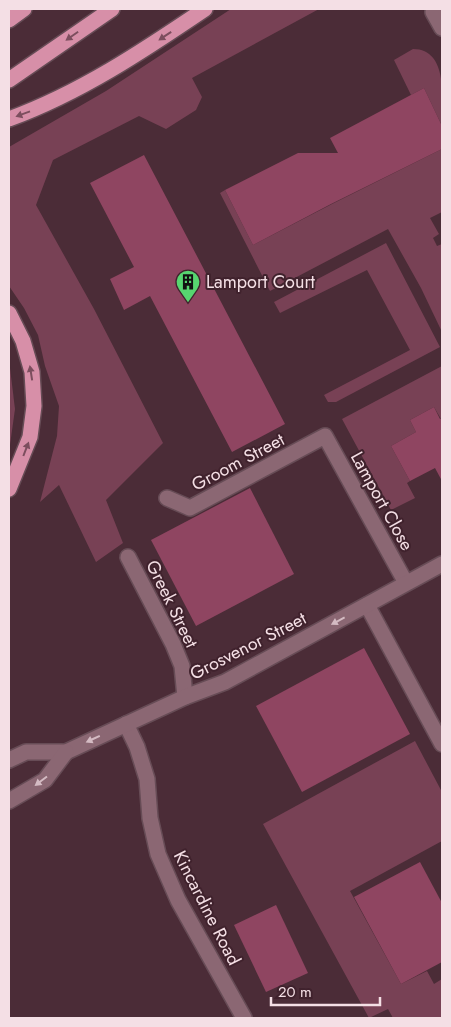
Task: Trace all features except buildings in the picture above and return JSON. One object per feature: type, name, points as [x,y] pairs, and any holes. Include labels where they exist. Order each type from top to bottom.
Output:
[{"type":"highway","points":[[9,20],[24,9]]},
{"type":"highway","points":[[9,80],[112,9]]},
{"type":"highway","points":[[9,119],[40,108],[101,76],[156,43],[205,9]]},
{"type":"highway","points":[[9,313],[23,342],[32,372],[34,406],[30,437],[9,489]]},
{"type":"street","points":[[439,9],[433,12],[442,28]]},
{"type":"street","name":"Groom Street","points":[[167,498],[190,508],[325,436]]},
{"type":"street","name":"Lamport Close","points":[[325,436],[406,583]]},
{"type":"street","name":"Greek Street","points":[[128,557],[174,644],[182,666],[185,697]]},
{"type":"street","name":"Grosvenor Street","points":[[9,760],[26,752],[66,752],[185,697],[225,682],[442,564]]},
{"type":"street","points":[[367,605],[442,744]]},
{"type":"street","name":"Kincardine Road","points":[[126,724],[137,747],[147,779],[150,818],[158,854],[178,900],[244,1018]]},
{"type":"street","name":"Grosvenor Street","points":[[9,801],[45,780],[66,752]]},
{"type":"shaded area","points":[[231,9],[319,9],[192,78],[202,97],[196,110],[166,129],[139,116],[53,160],[36,205],[94,309],[163,443],[106,500],[123,543],[96,562],[59,485],[40,502],[57,436],[59,406],[45,366],[38,335],[24,308],[9,286],[9,147],[106,91]]},
{"type":"shaded area","points":[[413,49],[425,51],[433,58],[438,67],[442,91],[442,126],[424,88],[411,95],[394,60]]},
{"type":"shaded area","points":[[442,149],[442,212],[430,218],[439,234],[433,238],[437,246],[442,244],[442,332],[421,288],[388,229],[270,291],[220,193],[225,190],[253,245]]},
{"type":"shaded area","points":[[386,243],[440,347],[336,402],[328,402],[324,395],[410,350],[367,270],[280,313],[274,302]]},
{"type":"shaded area","points":[[9,360],[15,409],[9,452]]},
{"type":"shaded area","points":[[442,366],[442,419],[434,407],[410,420],[416,432],[391,446],[410,481],[407,483],[415,498],[391,510],[342,419]]},
{"type":"shaded area","points":[[415,741],[442,792],[442,841],[350,891],[401,984],[427,971],[434,984],[442,979],[442,1018],[393,1018],[388,1009],[369,1018],[263,824]]},
{"type":"place","name":"Lamport Court","points":[[188,303]]}]
